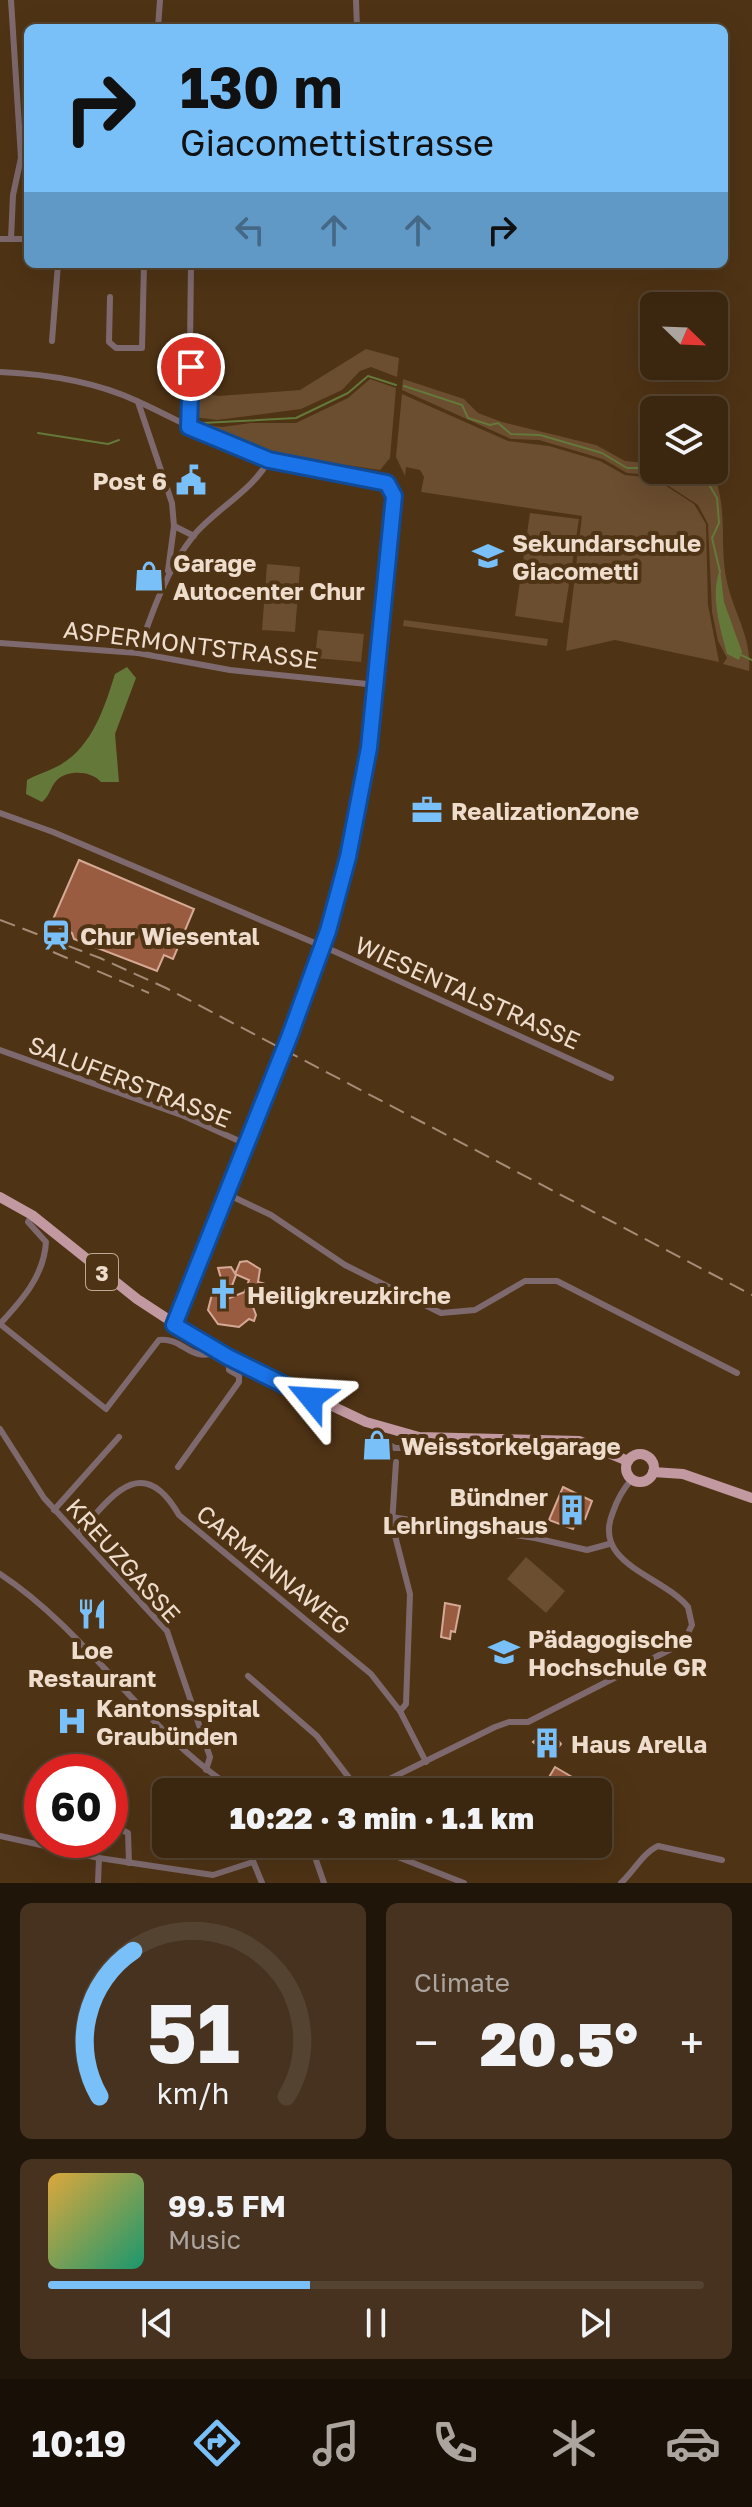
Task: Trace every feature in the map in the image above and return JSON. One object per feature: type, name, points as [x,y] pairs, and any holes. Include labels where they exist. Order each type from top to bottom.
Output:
[{"type":"main road","name":"3","points":[[0,1197],[32,1215],[174,1325],[223,1355],[377,1426],[419,1437],[579,1441],[628,1461],[639,1454],[647,1456],[653,1472]]},
{"type":"main road","points":[[628,1461],[626,1469],[632,1479]]},
{"type":"main road","name":"3","points":[[632,1479],[644,1481],[653,1472],[683,1474],[752,1498]]},
{"type":"street","points":[[11,0],[21,158],[11,239]]},
{"type":"street","points":[[158,24],[160,0]]},
{"type":"street","points":[[356,0],[357,24]]},
{"type":"street","points":[[16,83],[24,83]]},
{"type":"street","points":[[16,181],[24,183]]},
{"type":"street","points":[[0,239],[24,239]]},
{"type":"street","points":[[52,341],[58,268]]},
{"type":"street","points":[[110,297],[109,342],[116,348],[142,348],[144,268]]},
{"type":"street","points":[[189,427],[191,268]]},
{"type":"street","points":[[0,372],[75,380],[138,402],[269,460],[389,485],[394,496],[377,685],[359,807],[322,947],[229,1195],[174,1325]]},
{"type":"street","points":[[138,402],[163,469],[174,526],[168,575]]},
{"type":"street","points":[[138,653],[168,575],[194,536],[261,473],[269,460]]},
{"type":"street","points":[[174,526],[194,536]]},
{"type":"street","name":"ASPERMONTSTRASSE","points":[[0,643],[138,653],[230,670],[377,685]]},
{"type":"street","name":"WIESENTALSTRASSE","points":[[0,813],[53,832],[322,947],[611,1078]]},
{"type":"street","name":"SALUFERSTRASSE","points":[[0,1050],[184,1116],[248,1145]]},
{"type":"street","points":[[229,1195],[271,1215],[345,1265],[436,1311],[464,1314],[525,1281],[557,1281],[737,1373]]},
{"type":"street","points":[[32,1215],[28,1222],[46,1242],[44,1259],[27,1294],[0,1324],[106,1409],[159,1340],[173,1341],[198,1355],[223,1355],[229,1370],[239,1376],[239,1382],[178,1467]]},
{"type":"street","name":"KREUZGASSE","points":[[0,1429],[54,1510],[167,1631],[210,1757],[206,1770]]},
{"type":"street","points":[[54,1510],[119,1437]]},
{"type":"street","points":[[396,1462],[391,1517],[394,1542],[410,1594],[406,1704],[400,1711]]},
{"type":"street","points":[[392,1778],[495,1727],[509,1722],[528,1722],[683,1643],[692,1625],[688,1607],[622,1559],[609,1544],[609,1520],[632,1479]]},
{"type":"street","name":"CARMENNAWEG","points":[[78,1534],[124,1485],[138,1481],[151,1485],[172,1502],[179,1515],[350,1654],[400,1711],[426,1762]]},
{"type":"street","points":[[391,1517],[535,1538],[587,1550],[609,1544]]},
{"type":"street","points":[[0,1574],[52,1614],[177,1744],[218,1778]]},
{"type":"street","points":[[248,1676],[323,1742],[351,1778]]},
{"type":"street","points":[[128,1833],[129,1863]]},
{"type":"street","points":[[0,1836],[24,1841]]},
{"type":"street","points":[[621,1883],[639,1866],[647,1852],[658,1846],[722,1860]]},
{"type":"street","points":[[98,1883],[99,1858],[213,1875],[253,1862]]},
{"type":"street","points":[[251,1858],[262,1883]]},
{"type":"street","points":[[316,1858],[324,1883]]},
{"type":"street","points":[[401,1858],[464,1883]]},
{"type":"street","points":[[213,1875],[214,1883]]},
{"type":"shaded area","points":[[366,349],[399,358],[397,377],[371,367],[360,371],[342,390],[301,409],[217,420],[195,417],[198,392],[219,396],[300,390]]},
{"type":"shaded area","points":[[370,379],[396,388],[390,458],[380,470],[277,455],[198,424],[222,427],[251,423],[296,423],[348,398]]},
{"type":"shaded area","points":[[403,379],[464,399],[478,413],[502,422],[596,445],[625,461],[640,463],[640,474],[627,473],[603,459],[539,440],[511,439],[402,390]]},
{"type":"shaded area","points":[[402,394],[508,441],[549,446],[600,461],[625,475],[640,477],[640,484],[663,484],[694,504],[706,524],[708,605],[719,662],[615,640],[566,651],[582,516],[421,492],[424,477],[420,470],[406,467],[405,476],[396,457]]},
{"type":"shaded area","points":[[666,484],[717,484],[727,582],[748,647],[749,671],[723,664],[727,658],[718,641],[712,612],[708,524],[698,505]]},
{"type":"shaded area","points":[[530,513],[579,519],[563,623],[515,616]]},
{"type":"shaded area","points":[[267,564],[300,567],[295,632],[262,630]]},
{"type":"shaded area","points":[[720,569],[724,602],[742,652],[739,660],[727,654],[719,622],[716,590]]},
{"type":"shaded area","points":[[404,620],[548,639],[547,646],[403,626]]},
{"type":"shaded area","points":[[318,630],[364,634],[361,662],[315,658]]},
{"type":"shaded area","points":[[127,667],[136,678],[115,734],[119,782],[101,782],[92,776],[73,773],[57,780],[42,802],[26,794],[27,780],[68,760],[87,739],[101,714],[115,674]]},
{"type":"shaded area","points":[[526,1557],[565,1591],[546,1613],[507,1579]]},
{"type":"building","points":[[79,860],[194,909],[173,959],[164,955],[157,971],[74,939],[72,933],[51,924]]},
{"type":"building","points":[[247,1261],[260,1269],[258,1282],[262,1283],[245,1291],[249,1280],[235,1274],[240,1262]]},
{"type":"building","name":"Heiligkreuzkirche","points":[[231,1267],[236,1275],[227,1299],[247,1291],[256,1315],[254,1321],[249,1319],[239,1327],[218,1324],[208,1310],[213,1290],[222,1282],[218,1268]]},
{"type":"building","name":"Bündner Lehrlingshaus","points":[[563,1487],[592,1501],[585,1519],[579,1516],[573,1529],[549,1520]]},
{"type":"building","points":[[445,1603],[460,1606],[455,1632],[451,1631],[450,1639],[441,1637]]},
{"type":"building","name":"Haus Arella","points":[[549,1729],[561,1744],[551,1756],[533,1742]]},
{"type":"building","points":[[555,1767],[572,1777],[571,1778],[549,1778]]},
{"type":"waterway","points":[[202,423],[296,418],[348,393],[368,376],[396,385]]},
{"type":"waterway","points":[[404,386],[462,405],[468,418],[490,425],[498,423],[511,434],[540,435],[602,453],[627,468],[640,468]]},
{"type":"waterway","points":[[38,433],[108,444],[119,440]]},
{"type":"waterway","points":[[709,484],[717,498],[719,523],[712,538],[720,572]]},
{"type":"waterway","points":[[739,654],[752,660]]},
{"type":"railway","points":[[0,920],[100,958],[166,988],[752,1295]]},
{"type":"railway","points":[[53,952],[149,993]]},
{"type":"place","name":"Post 6","points":[[191,480]]},
{"type":"place","name":"Sekundarschule Giacometti","points":[[488,556]]},
{"type":"place","name":"Garage Autocenter Chur","points":[[149,576]]},
{"type":"place","name":"RealizationZone","points":[[427,810]]},
{"type":"place","name":"Chur Wiesental","points":[[56,935]]},
{"type":"place","name":"Heiligkreuzkirche","points":[[223,1294]]},
{"type":"place","name":"Weisstorkelgarage","points":[[377,1445]]},
{"type":"place","name":"Bündner Lehrlingshaus","points":[[572,1510]]},
{"type":"place","name":"Loe Restaurant","points":[[92,1614]]},
{"type":"place","name":"Pädagogische Hochschule GR","points":[[504,1652]]},
{"type":"place","name":"Kantonsspital Graubünden","points":[[72,1721]]},
{"type":"place","name":"Haus Arella","points":[[547,1743]]},
{"type":"route","points":[[191,367],[189,427],[269,460],[301,469],[387,483],[394,491],[377,685],[369,748],[348,857],[328,931],[290,1035],[184,1308],[174,1325],[228,1357],[297,1388],[311,1398]]}]
